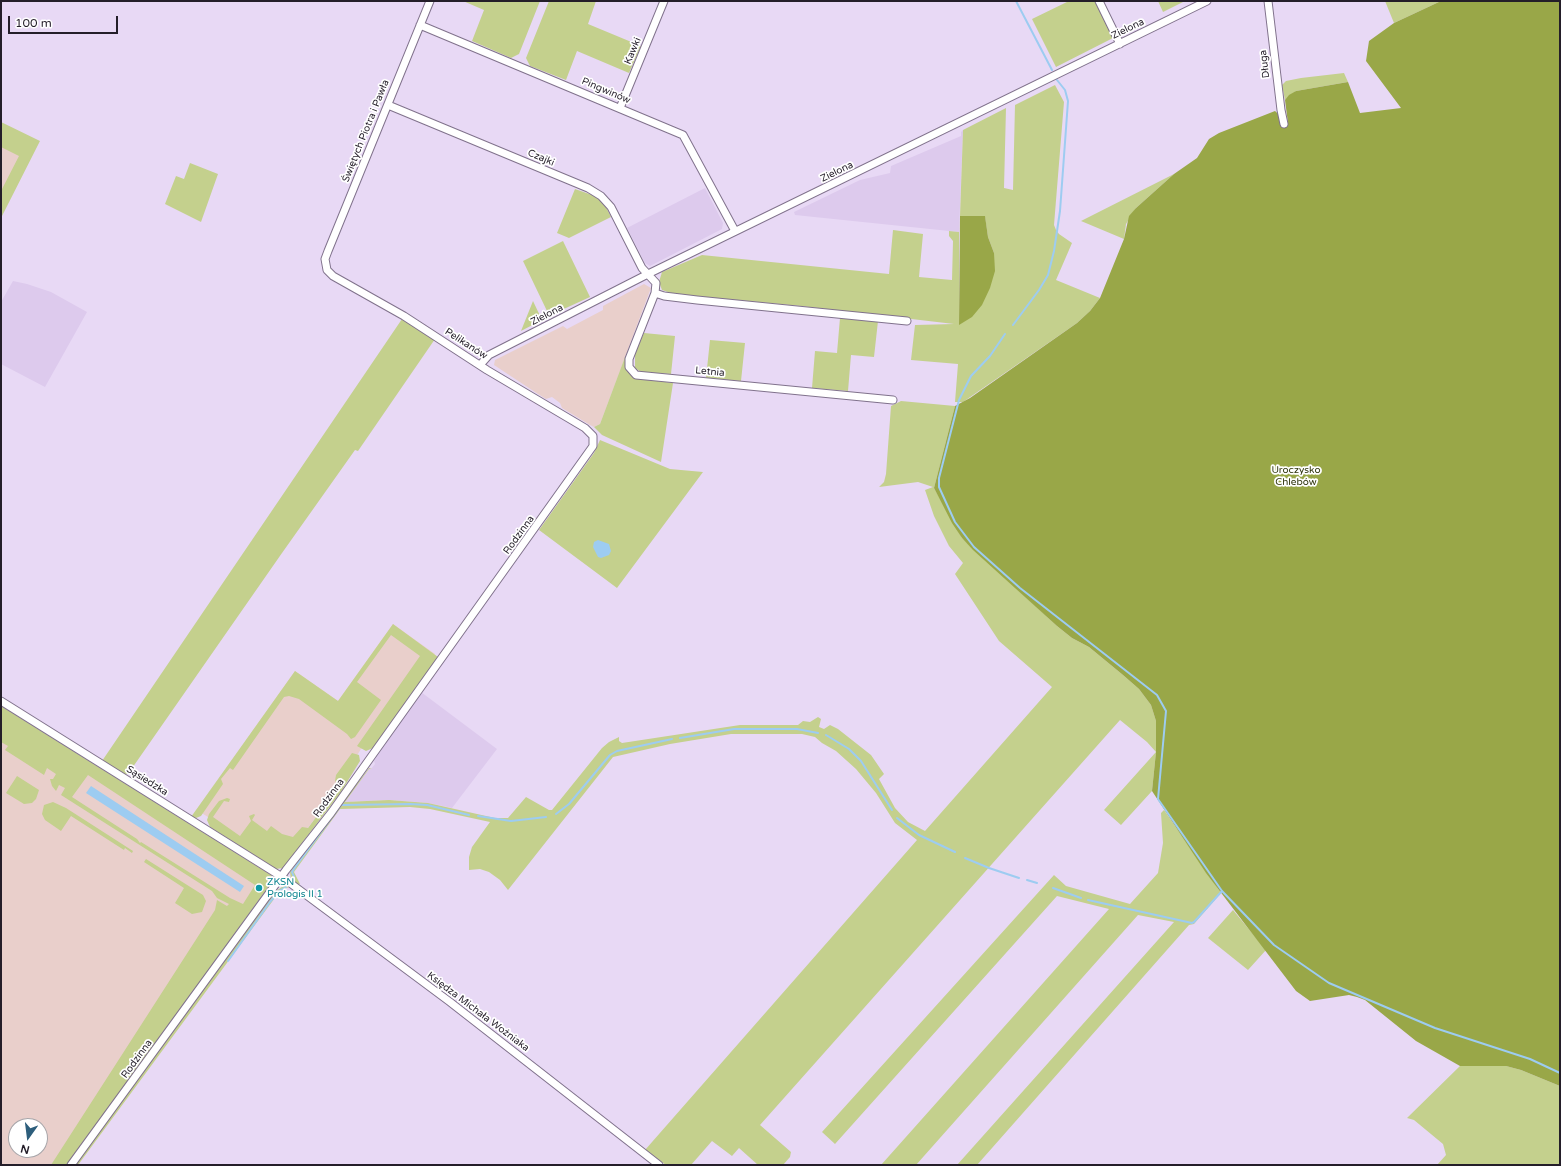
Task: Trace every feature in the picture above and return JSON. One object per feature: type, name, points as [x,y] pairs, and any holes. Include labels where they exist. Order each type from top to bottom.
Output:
[{"type":"street","name":"Świętych Piotra i Pawła","points":[[327,270],[325,259],[328,251],[430,1]]},
{"type":"street","name":"Kawki","points":[[620,108],[664,1]]},
{"type":"street","points":[[1099,1],[1120,44]]},
{"type":"street","name":"Zielona","points":[[480,365],[489,355],[648,274],[1207,1]]},
{"type":"street","name":"Długa","points":[[1268,1],[1284,124]]},
{"type":"street","name":"Pingwinów","points":[[420,25],[683,135],[735,231]]},
{"type":"street","name":"Czajki","points":[[388,105],[588,188],[601,196],[611,207],[642,268],[648,274]]},
{"type":"street","name":"Pelikanów","points":[[327,270],[333,276],[404,316],[480,365],[585,428],[594,438]]},
{"type":"street","points":[[648,274],[656,283],[655,293],[664,296],[907,321]]},
{"type":"street","name":"Letnia","points":[[655,293],[629,359],[631,371],[636,375],[893,400]]},
{"type":"street","name":"Rodzinna","points":[[72,1165],[330,813],[582,464],[592,449],[594,438]]},
{"type":"street","name":"Sąsiedzka","points":[[1,701],[282,877]]},
{"type":"street","name":"Księdza Michała Woźniaka","points":[[282,877],[450,1002],[659,1165]]},
{"type":"shaded area","points":[[963,130],[959,232],[795,215],[794,212],[860,180],[890,173],[891,166],[961,136],[961,132]]},
{"type":"shaded area","points":[[1,142],[31,156],[1,214]]},
{"type":"shaded area","points":[[705,188],[723,223],[722,229],[650,266],[645,263],[627,228]]},
{"type":"shaded area","points":[[13,281],[51,292],[87,312],[45,387],[1,364],[1,302]]},
{"type":"shaded area","points":[[644,284],[651,288],[600,424],[594,427],[590,425],[562,408],[560,403],[552,397],[546,399],[494,365],[495,360],[563,326],[567,329],[603,310],[603,306]]},
{"type":"shaded area","points":[[393,624],[435,654],[368,747],[361,749],[333,794],[281,864],[197,810],[295,671],[338,701]]},
{"type":"shaded area","points":[[421,692],[497,749],[452,808],[428,803],[389,800],[345,802],[369,769],[371,769],[375,764],[374,761]]},
{"type":"shaded area","points":[[1,714],[259,885],[254,892],[258,895],[61,1165],[1,1165]]},
{"type":"green space","points":[[463,1],[540,1],[519,54],[511,58],[472,41],[484,10]]},
{"type":"green space","points":[[549,1],[596,1],[588,24],[641,46],[629,73],[577,51],[566,80],[530,66],[526,58]]},
{"type":"green space","points":[[1069,1],[1095,1],[1113,38],[1056,67],[1032,19]]},
{"type":"green space","points":[[1158,1],[1185,1],[1163,12]]},
{"type":"green space","points":[[1385,1],[1441,1],[1394,23]]},
{"type":"green space","name":"Uroczysko Chlebów","points":[[1441,1],[1560,1],[1560,1086],[1521,1070],[1506,1066],[1460,1066],[1416,1041],[1365,1000],[1349,995],[1310,1001],[1296,991],[1206,873],[1152,791],[1156,752],[1156,721],[1151,705],[1139,689],[1123,675],[1089,647],[1072,638],[1057,626],[973,550],[962,538],[952,523],[934,488],[955,406],[970,398],[1077,323],[1090,311],[1100,298],[1124,239],[1129,216],[1136,208],[1174,174],[1197,158],[1209,139],[1219,133],[1275,111],[1288,123],[1285,100],[1289,95],[1296,91],[1348,82],[1360,113],[1401,108],[1366,61],[1369,41],[1394,23]]},
{"type":"green space","points":[[1344,73],[1348,82],[1296,91],[1285,100],[1282,85],[1286,81]]},
{"type":"green space","points":[[1055,85],[1064,102],[1054,225],[1059,234],[1072,243],[1056,280],[1100,298],[1090,311],[1077,323],[963,402],[955,402],[958,364],[911,360],[915,325],[954,324],[801,306],[674,294],[662,290],[659,282],[662,272],[702,255],[889,274],[893,230],[923,234],[919,277],[952,280],[953,241],[949,236],[949,231],[959,232],[959,324],[994,253],[988,237],[985,217],[960,216],[963,130],[1006,108],[1004,188],[1013,190],[1015,105]]},
{"type":"green space","points":[[1,122],[40,141],[1,218],[1,191],[19,156],[1,147]]},
{"type":"green space","points":[[190,163],[218,174],[201,222],[165,204],[176,176],[184,179]]},
{"type":"green space","points":[[1174,174],[1136,208],[1126,224],[1124,239],[1081,221]]},
{"type":"green space","points":[[575,189],[595,196],[604,203],[611,217],[569,238],[557,233]]},
{"type":"green space","points":[[960,216],[985,216],[988,237],[994,253],[995,271],[990,288],[982,305],[972,317],[959,325]]},
{"type":"green space","points":[[563,241],[590,297],[555,313],[547,311],[523,261]]},
{"type":"green space","points":[[533,301],[542,320],[521,331]]},
{"type":"green space","points":[[840,318],[878,321],[874,357],[851,355],[848,391],[812,388],[815,351],[837,353]]},
{"type":"green space","points":[[402,319],[435,339],[358,451],[355,450],[128,774],[124,775],[102,761]]},
{"type":"green space","points":[[644,333],[675,336],[671,374],[641,372],[635,368],[635,353]]},
{"type":"green space","points":[[710,340],[745,343],[741,381],[706,378]]},
{"type":"green space","points":[[625,357],[626,367],[629,373],[634,376],[642,379],[673,383],[661,462],[602,435],[594,427],[600,424]]},
{"type":"green space","points":[[901,401],[955,406],[934,488],[962,538],[1057,626],[1072,638],[1089,647],[1139,689],[1151,705],[1156,721],[1156,752],[1147,742],[1120,720],[760,1125],[791,1152],[790,1157],[783,1165],[758,1165],[739,1148],[732,1156],[712,1141],[691,1165],[666,1165],[645,1150],[917,840],[895,823],[876,793],[856,769],[836,751],[815,737],[802,734],[731,734],[670,744],[613,757],[508,890],[500,880],[489,872],[480,869],[469,870],[469,857],[472,847],[490,822],[430,809],[410,807],[340,809],[294,872],[300,884],[297,884],[291,879],[290,872],[369,768],[372,768],[369,769],[345,802],[389,800],[428,803],[495,818],[508,818],[526,797],[549,810],[552,810],[602,748],[609,742],[619,737],[619,741],[622,743],[740,725],[798,725],[803,721],[810,722],[818,717],[821,719],[819,727],[824,729],[830,725],[838,729],[871,755],[884,774],[879,779],[895,808],[908,822],[925,831],[1052,687],[999,641],[955,574],[963,563],[949,546],[934,516],[925,490],[933,487],[918,482],[879,487],[884,482],[886,474],[891,406]]},
{"type":"green space","points":[[600,440],[670,469],[703,472],[617,588],[539,530],[594,453]]},
{"type":"green space","points":[[393,624],[438,657],[373,748],[366,751],[357,746],[420,656],[391,635],[357,682],[381,700],[355,737],[351,739],[347,734],[299,699],[289,696],[284,697],[233,770],[230,768],[221,779],[223,784],[201,816],[196,818],[191,817],[295,671],[338,701]]},
{"type":"green space","points":[[1,706],[271,875],[274,879],[68,1165],[51,1165],[215,910],[217,900],[227,906],[229,904],[217,898],[212,891],[61,795],[65,788],[59,785],[56,791],[52,786],[50,779],[53,779],[56,774],[47,768],[44,775],[5,750],[8,746],[1,742]],"holes":[[[88,775],[255,885],[243,904],[230,898],[141,842],[140,843],[137,839],[72,797]]]},
{"type":"green space","points":[[1156,752],[1152,791],[1121,825],[1104,810]]},
{"type":"green space","points":[[352,753],[359,755],[360,761],[341,792],[283,868],[276,869],[210,827],[207,820],[209,814],[219,801],[227,798],[230,799],[229,802],[224,801],[213,817],[240,836],[251,821],[249,816],[254,814],[255,815],[252,820],[267,831],[271,826],[282,834],[293,837],[302,827],[308,828],[333,794],[339,784],[335,781],[336,775]]},
{"type":"green space","points":[[17,776],[39,790],[36,799],[32,803],[24,804],[6,793]]},
{"type":"green space","points":[[53,802],[66,808],[133,851],[132,853],[125,848],[124,850],[71,816],[61,831],[45,820],[42,814],[44,805]]},
{"type":"green space","points":[[1164,810],[1221,893],[1194,924],[1189,925],[977,1165],[957,1165],[1174,922],[1138,915],[916,1165],[881,1165],[1109,909],[1057,896],[835,1144],[822,1132],[1054,875],[1066,886],[1130,904],[1158,873],[1163,843],[1161,813]]},
{"type":"green space","points":[[146,859],[203,895],[206,901],[202,912],[192,914],[175,903],[184,888],[144,862]]},
{"type":"green space","points":[[285,885],[289,887],[280,891],[78,1165],[75,1165],[276,891]]},
{"type":"green space","points":[[1233,910],[1266,950],[1248,970],[1208,938]]},
{"type":"green space","points":[[1460,1066],[1506,1066],[1521,1070],[1560,1086],[1560,1165],[1437,1165],[1446,1155],[1443,1144],[1414,1120],[1407,1118]]},
{"type":"water","points":[[598,540],[609,544],[611,551],[609,555],[601,558],[598,557],[593,547],[594,542]]},
{"type":"water","points":[[91,786],[244,886],[240,892],[86,793]]},
{"type":"waterway","points":[[1016,1],[1052,70]]},
{"type":"waterway","points":[[1013,325],[1039,290],[1048,275],[1054,251],[1060,211],[1068,101],[1065,90],[1057,80]]},
{"type":"waterway","points":[[1005,334],[990,356],[971,376],[959,400],[939,478],[939,487],[955,522],[974,547],[1020,588],[1157,695],[1166,711],[1158,799],[1222,891],[1274,945],[1329,983],[1435,1028],[1530,1059],[1560,1073]]},
{"type":"waterway","points":[[680,738],[734,729],[797,729],[818,733]]},
{"type":"waterway","points":[[826,735],[849,749],[861,761],[892,810]]},
{"type":"waterway","points":[[556,814],[569,804],[610,755],[617,751],[672,739]]},
{"type":"waterway","points":[[294,877],[292,872],[341,805]]},
{"type":"waterway","points":[[343,805],[427,805],[469,815]]},
{"type":"waterway","points":[[478,816],[511,821],[546,817]]},
{"type":"waterway","points":[[897,818],[919,835],[955,852]]},
{"type":"waterway","points":[[965,858],[1019,878]]},
{"type":"waterway","points":[[1027,880],[1037,883]]},
{"type":"waterway","points":[[228,961],[270,902],[279,891],[286,887]]},
{"type":"waterway","points":[[1053,888],[1081,898]]},
{"type":"waterway","points":[[1088,900],[1192,923],[1222,891]]},
{"type":"place","name":"ZKSN Prologis II 1","points":[[259,888]]}]
